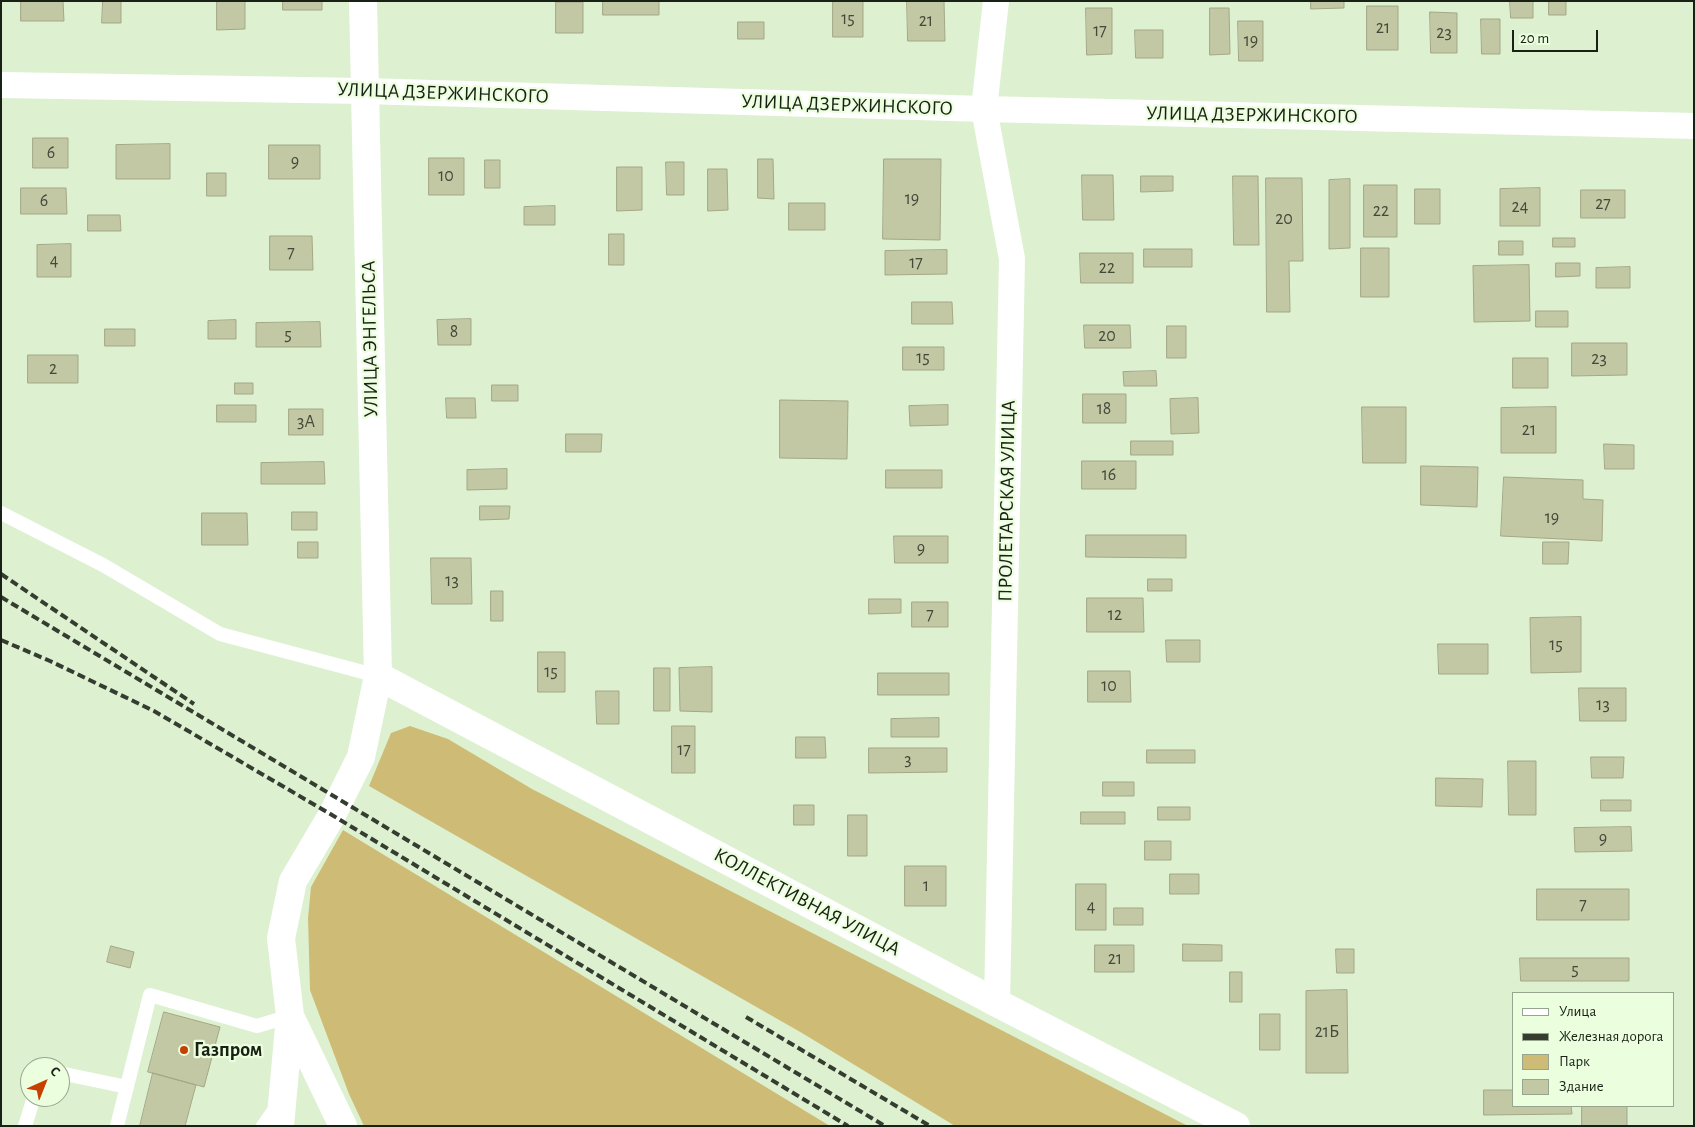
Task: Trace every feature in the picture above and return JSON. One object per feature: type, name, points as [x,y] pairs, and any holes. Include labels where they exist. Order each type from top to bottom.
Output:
[{"type":"main road","name":"УЛИЦА ЭНГЕЛЬСА","points":[[290,1016],[281,938],[293,881],[332,816],[361,757],[378,676],[363,1]]},
{"type":"main road","name":"КОЛЛЕКТИВНАЯ УЛИЦА","points":[[378,676],[997,1003],[1236,1126]]},
{"type":"main road","points":[[280,1126],[290,1016]]},
{"type":"main road","points":[[290,1016],[343,1126]]},
{"type":"street","name":"ПРОЛЕТАРСКАЯ УЛИЦА","points":[[996,1],[984,109],[1012,259],[997,1003]]},
{"type":"street","name":"УЛИЦА ДЗЕРЖИНСКОГО","points":[[1,85],[364,91],[984,109],[1694,126]]},
{"type":"lane","points":[[1,513],[103,565],[220,634],[378,676]]},
{"type":"lane","points":[[117,1126],[150,995],[258,1026],[290,1016]]},
{"type":"lane","points":[[70,1075],[127,1087]]},
{"type":"lane","points":[[263,1126],[282,1097]]},
{"type":"lane","points":[[25,1126],[31,1107]]},
{"type":"green space","points":[[410,726],[448,739],[532,789],[1188,1126],[955,1126],[802,1033],[369,786],[391,733]]},
{"type":"green space","points":[[343,830],[830,1126],[364,1126],[349,1094],[310,990],[308,918],[311,887]]},
{"type":"building","points":[[21,1],[63,1],[64,21],[21,21]]},
{"type":"building","points":[[103,1],[121,1],[121,23],[102,23]]},
{"type":"building","points":[[217,1],[245,1],[245,29],[217,30]]},
{"type":"building","points":[[283,1],[322,1],[322,10],[283,10]]},
{"type":"building","points":[[603,1],[659,1],[659,15],[603,15]]},
{"type":"building","points":[[833,1],[863,1],[863,37],[833,37]]},
{"type":"building","points":[[907,1],[944,1],[945,41],[908,41]]},
{"type":"building","points":[[1311,1],[1344,1],[1344,8],[1311,9]]},
{"type":"building","points":[[1510,1],[1533,1],[1533,18],[1511,18]]},
{"type":"building","points":[[1549,1],[1566,1],[1566,15],[1549,15]]},
{"type":"building","points":[[556,2],[583,2],[583,33],[556,33]]},
{"type":"building","points":[[1367,6],[1398,6],[1398,50],[1367,50]]},
{"type":"building","points":[[1086,8],[1112,8],[1112,54],[1087,55]]},
{"type":"building","points":[[1210,8],[1229,8],[1230,54],[1210,55]]},
{"type":"building","points":[[1430,12],[1457,13],[1457,53],[1431,53]]},
{"type":"building","points":[[1481,19],[1500,19],[1500,54],[1482,54]]},
{"type":"building","points":[[1238,21],[1263,21],[1263,61],[1239,61]]},
{"type":"building","points":[[738,22],[764,22],[764,39],[738,39]]},
{"type":"building","points":[[1135,30],[1163,30],[1163,58],[1136,58]]},
{"type":"building","points":[[33,138],[68,138],[68,168],[33,168]]},
{"type":"building","points":[[170,144],[170,179],[116,179],[116,145]]},
{"type":"building","points":[[269,145],[320,145],[320,179],[269,179]]},
{"type":"building","points":[[429,158],[464,158],[464,195],[429,195]]},
{"type":"building","points":[[758,159],[773,159],[774,199],[758,198]]},
{"type":"building","points":[[884,159],[941,159],[940,240],[883,239]]},
{"type":"building","points":[[485,160],[500,160],[500,188],[485,188]]},
{"type":"building","points":[[666,162],[684,162],[684,195],[667,195]]},
{"type":"building","points":[[617,167],[642,167],[642,210],[617,211]]},
{"type":"building","points":[[708,169],[727,169],[728,210],[708,211]]},
{"type":"building","points":[[207,173],[226,173],[226,196],[207,196]]},
{"type":"building","points":[[1082,175],[1113,175],[1114,220],[1083,220]]},
{"type":"building","points":[[1141,176],[1173,176],[1173,191],[1141,192]]},
{"type":"building","points":[[1233,176],[1258,176],[1259,245],[1234,245]]},
{"type":"building","points":[[1266,178],[1302,178],[1303,261],[1289,261],[1290,312],[1267,312]]},
{"type":"building","points":[[1350,179],[1350,248],[1329,249],[1329,180]]},
{"type":"building","points":[[1364,185],[1397,185],[1397,237],[1364,237]]},
{"type":"building","points":[[21,188],[66,188],[67,214],[21,214]]},
{"type":"building","points":[[1540,188],[1540,226],[1500,226],[1500,189]]},
{"type":"building","points":[[1415,189],[1440,189],[1440,224],[1415,224]]},
{"type":"building","points":[[1581,190],[1625,190],[1625,218],[1581,218]]},
{"type":"building","points":[[789,203],[825,203],[825,230],[789,230]]},
{"type":"building","points":[[555,206],[555,225],[524,225],[524,207]]},
{"type":"building","points":[[88,215],[120,215],[121,231],[88,231]]},
{"type":"building","points":[[609,234],[624,234],[624,265],[609,265]]},
{"type":"building","points":[[270,236],[312,236],[313,270],[270,270]]},
{"type":"building","points":[[1553,238],[1575,238],[1575,247],[1553,247]]},
{"type":"building","points":[[1499,241],[1523,241],[1523,255],[1499,255]]},
{"type":"building","points":[[71,244],[71,277],[37,277],[37,245]]},
{"type":"building","points":[[1361,248],[1389,248],[1389,297],[1361,297]]},
{"type":"building","points":[[1144,249],[1192,249],[1192,267],[1144,267]]},
{"type":"building","points":[[947,250],[947,274],[885,275],[885,251]]},
{"type":"building","points":[[1080,253],[1133,253],[1133,283],[1081,283]]},
{"type":"building","points":[[1556,263],[1580,263],[1580,276],[1556,277]]},
{"type":"building","points":[[1529,265],[1530,321],[1474,322],[1473,266]]},
{"type":"building","points":[[1630,267],[1630,288],[1596,288],[1596,268]]},
{"type":"building","points":[[912,302],[952,302],[953,324],[912,324]]},
{"type":"building","points":[[1536,311],[1568,311],[1568,327],[1536,327]]},
{"type":"building","points":[[471,319],[471,345],[438,345],[437,320]]},
{"type":"building","points":[[236,320],[236,339],[208,339],[208,321]]},
{"type":"building","points":[[320,322],[321,347],[256,347],[256,323]]},
{"type":"building","points":[[1084,325],[1130,325],[1131,348],[1085,348]]},
{"type":"building","points":[[1167,326],[1186,326],[1186,358],[1167,358]]},
{"type":"building","points":[[105,329],[135,329],[135,346],[105,346]]},
{"type":"building","points":[[1572,343],[1627,343],[1627,375],[1572,376]]},
{"type":"building","points":[[903,347],[944,347],[944,370],[903,370]]},
{"type":"building","points":[[28,355],[78,355],[78,383],[28,383]]},
{"type":"building","points":[[1513,358],[1548,358],[1548,388],[1513,388]]},
{"type":"building","points":[[1156,371],[1157,386],[1124,386],[1123,372]]},
{"type":"building","points":[[235,383],[253,383],[253,394],[235,394]]},
{"type":"building","points":[[492,385],[518,385],[518,401],[492,401]]},
{"type":"building","points":[[1083,394],[1126,394],[1126,423],[1083,423]]},
{"type":"building","points":[[446,398],[475,398],[476,418],[447,418]]},
{"type":"building","points":[[1198,398],[1199,433],[1171,434],[1170,399]]},
{"type":"building","points":[[780,400],[848,401],[847,459],[780,458]]},
{"type":"building","points":[[217,405],[256,405],[256,422],[217,422]]},
{"type":"building","points":[[948,405],[948,425],[910,426],[909,406]]},
{"type":"building","points":[[1362,407],[1406,407],[1406,463],[1363,463]]},
{"type":"building","points":[[1556,407],[1556,453],[1501,453],[1501,408]]},
{"type":"building","points":[[289,409],[323,409],[323,435],[289,435]]},
{"type":"building","points":[[566,434],[602,434],[601,452],[566,452]]},
{"type":"building","points":[[1131,441],[1173,441],[1173,455],[1131,455]]},
{"type":"building","points":[[1604,444],[1634,445],[1634,469],[1605,469]]},
{"type":"building","points":[[1082,461],[1136,461],[1136,489],[1082,489]]},
{"type":"building","points":[[324,462],[325,484],[261,484],[261,463]]},
{"type":"building","points":[[1421,466],[1478,467],[1477,507],[1421,505]]},
{"type":"building","points":[[507,469],[507,489],[467,490],[467,470]]},
{"type":"building","points":[[886,470],[942,470],[942,488],[886,488]]},
{"type":"building","points":[[1504,477],[1583,480],[1583,499],[1603,500],[1602,541],[1501,536]]},
{"type":"building","points":[[480,506],[510,506],[509,519],[480,520]]},
{"type":"building","points":[[292,512],[317,512],[317,530],[292,530]]},
{"type":"building","points":[[202,513],[247,513],[248,545],[202,545]]},
{"type":"building","points":[[1086,535],[1186,535],[1186,558],[1086,557]]},
{"type":"building","points":[[894,536],[948,536],[948,563],[895,563]]},
{"type":"building","points":[[298,542],[318,542],[318,558],[298,558]]},
{"type":"building","points":[[1543,542],[1569,542],[1568,564],[1543,564]]},
{"type":"building","points":[[431,558],[471,558],[472,604],[432,604]]},
{"type":"building","points":[[1148,579],[1172,579],[1172,591],[1148,591]]},
{"type":"building","points":[[491,591],[503,591],[503,621],[491,621]]},
{"type":"building","points":[[1087,598],[1143,598],[1144,632],[1087,632]]},
{"type":"building","points":[[869,599],[901,599],[901,613],[869,614]]},
{"type":"building","points":[[912,602],[948,602],[948,627],[912,627]]},
{"type":"building","points":[[1581,617],[1581,672],[1531,673],[1530,618]]},
{"type":"building","points":[[1166,640],[1200,640],[1200,662],[1167,662]]},
{"type":"building","points":[[1438,644],[1488,644],[1488,674],[1439,674]]},
{"type":"building","points":[[538,652],[565,652],[565,692],[538,692]]},
{"type":"building","points":[[712,667],[712,712],[680,711],[679,668]]},
{"type":"building","points":[[654,668],[670,668],[670,711],[654,711]]},
{"type":"building","points":[[1088,671],[1130,671],[1131,702],[1088,702]]},
{"type":"building","points":[[878,673],[949,673],[949,695],[878,695]]},
{"type":"building","points":[[1579,688],[1626,688],[1626,721],[1580,721]]},
{"type":"building","points":[[596,691],[619,691],[619,724],[597,724]]},
{"type":"building","points":[[939,718],[939,737],[891,737],[891,719]]},
{"type":"building","points":[[672,726],[695,726],[695,773],[672,773]]},
{"type":"building","points":[[796,737],[825,737],[826,758],[796,758]]},
{"type":"building","points":[[869,748],[947,748],[947,772],[869,773]]},
{"type":"building","points":[[1147,750],[1195,750],[1195,763],[1147,763]]},
{"type":"building","points":[[1591,757],[1624,757],[1623,778],[1592,778]]},
{"type":"building","points":[[1508,761],[1536,761],[1536,815],[1509,815]]},
{"type":"building","points":[[1436,778],[1483,779],[1482,807],[1436,806]]},
{"type":"building","points":[[1103,782],[1134,782],[1134,796],[1103,796]]},
{"type":"building","points":[[1601,800],[1631,800],[1631,811],[1601,811]]},
{"type":"building","points":[[794,805],[814,805],[814,825],[794,825]]},
{"type":"building","points":[[1158,807],[1190,807],[1190,820],[1158,820]]},
{"type":"building","points":[[1081,812],[1125,812],[1125,824],[1081,824]]},
{"type":"building","points":[[848,815],[867,815],[867,856],[848,856]]},
{"type":"building","points":[[1631,827],[1632,851],[1575,852],[1574,828]]},
{"type":"building","points":[[1145,841],[1171,841],[1171,860],[1145,860]]},
{"type":"building","points":[[905,866],[946,866],[946,906],[905,906]]},
{"type":"building","points":[[1170,874],[1199,874],[1199,894],[1170,894]]},
{"type":"building","points":[[1076,884],[1106,884],[1106,930],[1076,930]]},
{"type":"building","points":[[1537,889],[1629,889],[1629,920],[1537,920]]},
{"type":"building","points":[[1114,908],[1143,908],[1143,925],[1114,925]]},
{"type":"building","points":[[1183,944],[1222,945],[1222,961],[1183,961]]},
{"type":"building","points":[[1095,945],[1134,945],[1134,972],[1095,972]]},
{"type":"building","points":[[111,946],[134,952],[130,968],[107,962]]},
{"type":"building","points":[[1336,949],[1354,949],[1354,973],[1337,973]]},
{"type":"building","points":[[1520,958],[1629,958],[1629,981],[1521,981]]},
{"type":"building","points":[[1230,972],[1242,972],[1242,1002],[1230,1002]]},
{"type":"building","points":[[1347,990],[1348,1073],[1306,1073],[1306,991]]},
{"type":"building","name":"Газпром","points":[[164,1012],[220,1027],[204,1087],[148,1072]]},
{"type":"building","points":[[1260,1014],[1280,1014],[1280,1050],[1260,1050]]},
{"type":"building","points":[[153,1073],[196,1085],[185,1126],[140,1126]]},
{"type":"building","points":[[1484,1090],[1512,1090],[1512,1107],[1571,1107],[1572,1114],[1484,1115]]},
{"type":"building","points":[[1582,1107],[1627,1107],[1627,1126],[1582,1126]]},
{"type":"railway","points":[[1,574],[194,704]]},
{"type":"railway","points":[[1,597],[885,1126]]},
{"type":"railway","points":[[1,640],[50,661],[154,711],[332,815],[848,1126]]},
{"type":"railway","points":[[746,1017],[930,1126]]},
{"type":"place","name":"Газпром","points":[[184,1050]]}]
